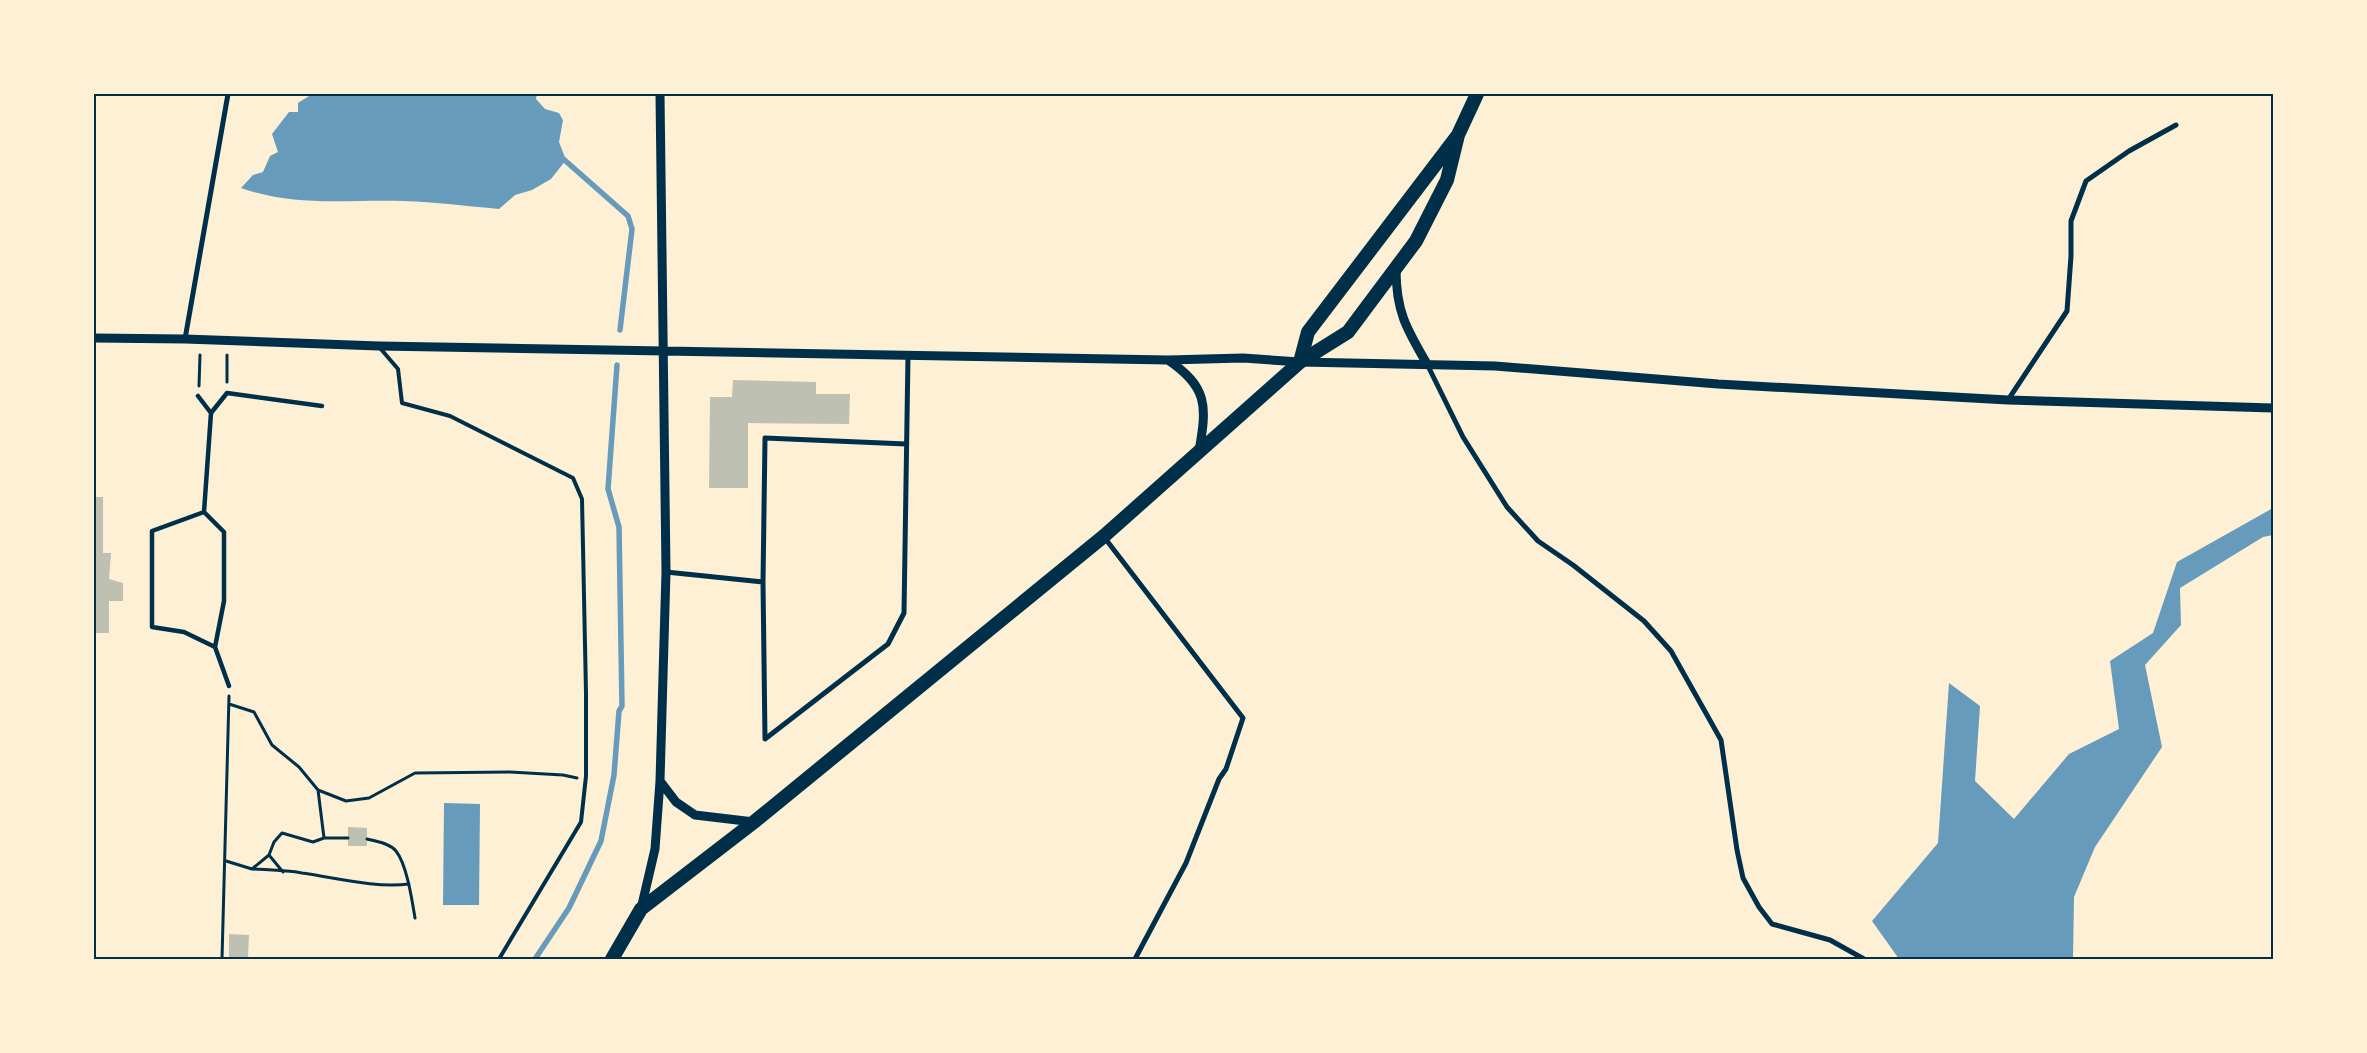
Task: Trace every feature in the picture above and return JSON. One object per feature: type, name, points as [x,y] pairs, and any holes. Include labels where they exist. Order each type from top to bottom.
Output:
[{"type":"highway","points":[[612,959],[641,909],[754,822],[1104,536],[1300,362],[1348,332],[1416,241],[1447,180],[1458,135],[1476,94]]},
{"type":"highway","points":[[1300,362],[1308,332],[1458,135]]},
{"type":"street","points":[[185,339],[228,94]]},
{"type":"street","points":[[641,909],[655,849],[660,781],[666,572],[660,94]]},
{"type":"street","points":[[2008,400],[2067,311],[2071,256],[2071,221],[2086,181],[2129,151],[2176,125]]},
{"type":"street","points":[[1396,268],[1397,296],[1405,325],[1427,364],[1463,437],[1507,507],[1538,541],[1644,621],[1671,651],[1721,740],[1737,850],[1743,878],[1759,908],[1772,924],[1830,940],[1864,959]]},
{"type":"street","points":[[94,338],[185,339],[379,346],[1168,360],[1243,358],[1300,362],[1495,366],[1718,384],[2008,400],[2273,408]]},
{"type":"street","points":[[906,444],[765,438],[763,582],[765,739],[888,644],[904,614],[908,355]]},
{"type":"street","points":[[1168,360],[1184,371],[1196,384],[1204,402],[1205,420],[1199,452]]},
{"type":"street","points":[[229,686],[216,647],[224,601],[224,532],[204,512],[211,413],[227,393],[322,406]]},
{"type":"street","points":[[198,396],[211,413]]},
{"type":"street","points":[[204,512],[152,531],[152,627],[184,632],[216,647]]},
{"type":"street","points":[[1104,536],[1243,718],[1226,769],[1219,779],[1186,863],[1136,959]]},
{"type":"street","points":[[666,572],[763,582]]},
{"type":"street","points":[[660,781],[676,802],[695,815],[754,822]]},
{"type":"lane","points":[[379,346],[398,369],[402,402],[450,416],[573,478],[582,499],[586,694],[585,780],[581,822],[499,959]]},
{"type":"path","points":[[198,396],[200,354]]},
{"type":"path","points":[[227,355],[227,393]]},
{"type":"path","points":[[222,959],[229,686]]},
{"type":"path","points":[[229,704],[254,712],[272,745],[299,767],[318,790],[346,801],[369,798],[415,773],[510,772],[563,775],[585,780]]},
{"type":"path","points":[[318,790],[324,838]]},
{"type":"path","points":[[252,869],[269,855],[274,842],[282,833],[313,842],[324,838],[348,838]]},
{"type":"path","points":[[367,839],[384,843],[395,850],[409,884],[415,918]]},
{"type":"path","points":[[269,855],[283,872]]},
{"type":"path","points":[[226,861],[252,869],[302,872],[325,878],[390,886],[409,884]]},
{"type":"water","points":[[308,94],[537,94],[536,99],[545,109],[559,113],[563,120],[559,142],[566,160],[551,179],[532,190],[515,195],[499,209],[439,203],[303,200],[282,198],[241,188],[253,175],[263,172],[270,156],[278,152],[272,134],[289,112],[298,112],[298,103],[309,96]]},
{"type":"water","points":[[2273,508],[2273,535],[2263,537],[2180,588],[2181,625],[2145,665],[2162,747],[2095,847],[2074,897],[2073,959],[1899,959],[1872,921],[1938,843],[1949,683],[1980,706],[1975,781],[2014,819],[2069,754],[2119,729],[2110,661],[2153,633],[2177,562]]},
{"type":"water","points":[[444,803],[480,804],[479,905],[443,905]]},
{"type":"building","points":[[733,380],[816,382],[816,394],[850,394],[849,424],[748,423],[748,488],[709,488],[710,397],[732,397]]},
{"type":"building","points":[[94,497],[103,497],[103,553],[111,553],[109,579],[123,583],[123,601],[109,601],[109,633],[94,633]]},
{"type":"building","points":[[348,827],[367,828],[367,846],[348,846]]},
{"type":"building","points":[[229,934],[249,935],[248,957],[229,957]]},
{"type":"waterway","points":[[560,156],[628,216],[632,229],[620,330]]},
{"type":"waterway","points":[[535,959],[569,908],[601,841],[614,775],[619,711],[622,706],[619,527],[608,489],[617,365]]}]
